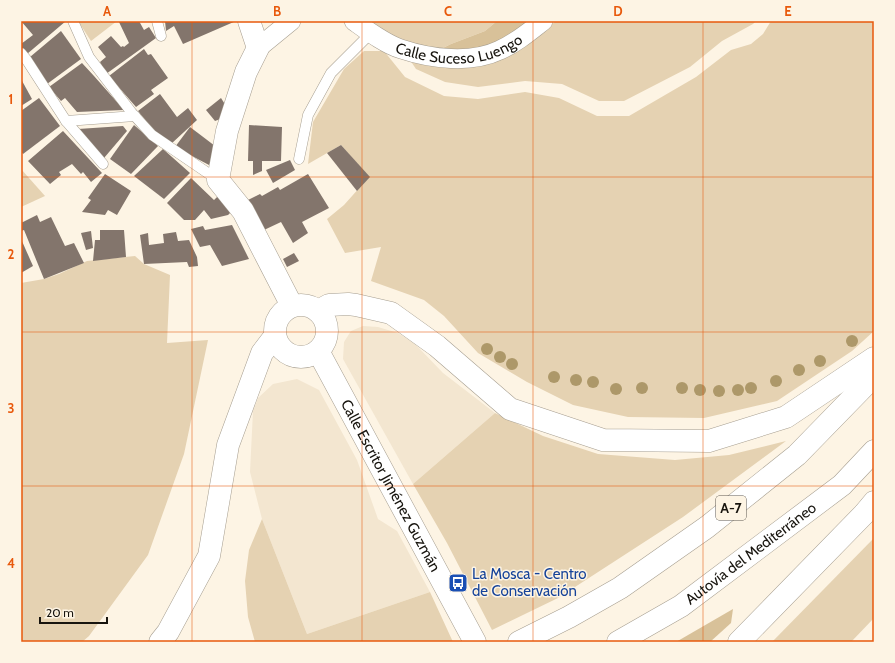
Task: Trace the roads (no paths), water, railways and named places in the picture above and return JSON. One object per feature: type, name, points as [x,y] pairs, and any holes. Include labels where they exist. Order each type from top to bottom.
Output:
[{"type":"main road","points":[[249,21],[258,48],[246,72],[227,131],[218,180],[243,211],[292,306]]},
{"type":"main road","points":[[301,304],[310,306],[318,311],[324,318],[327,326],[327,336],[324,344],[318,351],[310,356],[301,358],[292,356],[284,351],[278,344],[275,336],[277,321],[286,309],[301,304]]},
{"type":"main road","points":[[318,311],[329,305],[348,304],[391,313],[436,346],[510,409],[603,440],[710,440],[717,438],[786,417],[874,358]]},
{"type":"main road","points":[[160,642],[168,632],[209,556],[228,445],[262,353],[275,336]]},
{"type":"main road","name":"Calle Escritor Jiménez Guzmán","points":[[318,351],[475,642]]},
{"type":"main road","name":"A-7","points":[[519,642],[569,617],[620,588],[708,527],[797,455],[874,376]]},
{"type":"main road","name":"Autovía del Mediterráneo","points":[[618,642],[687,602],[842,485],[874,451]]},
{"type":"main road","points":[[738,642],[874,502]]},
{"type":"street","points":[[258,48],[291,21]]},
{"type":"street","name":"Calle Suceso Luengo","points":[[354,21],[401,49],[439,58],[476,58],[500,50],[524,36],[543,21]]},
{"type":"lane","points":[[73,21],[89,57],[135,116],[152,135],[218,180]]},
{"type":"lane","points":[[157,21],[161,36]]},
{"type":"lane","name":"Calle Suceso Luengo","points":[[299,159],[308,115],[331,73],[372,33]]},
{"type":"lane","points":[[21,53],[66,121],[103,164]]},
{"type":"lane","points":[[66,121],[135,116]]},
{"type":"place","name":"La Mosca - Centro de Conservación","points":[[458,583]]}]
